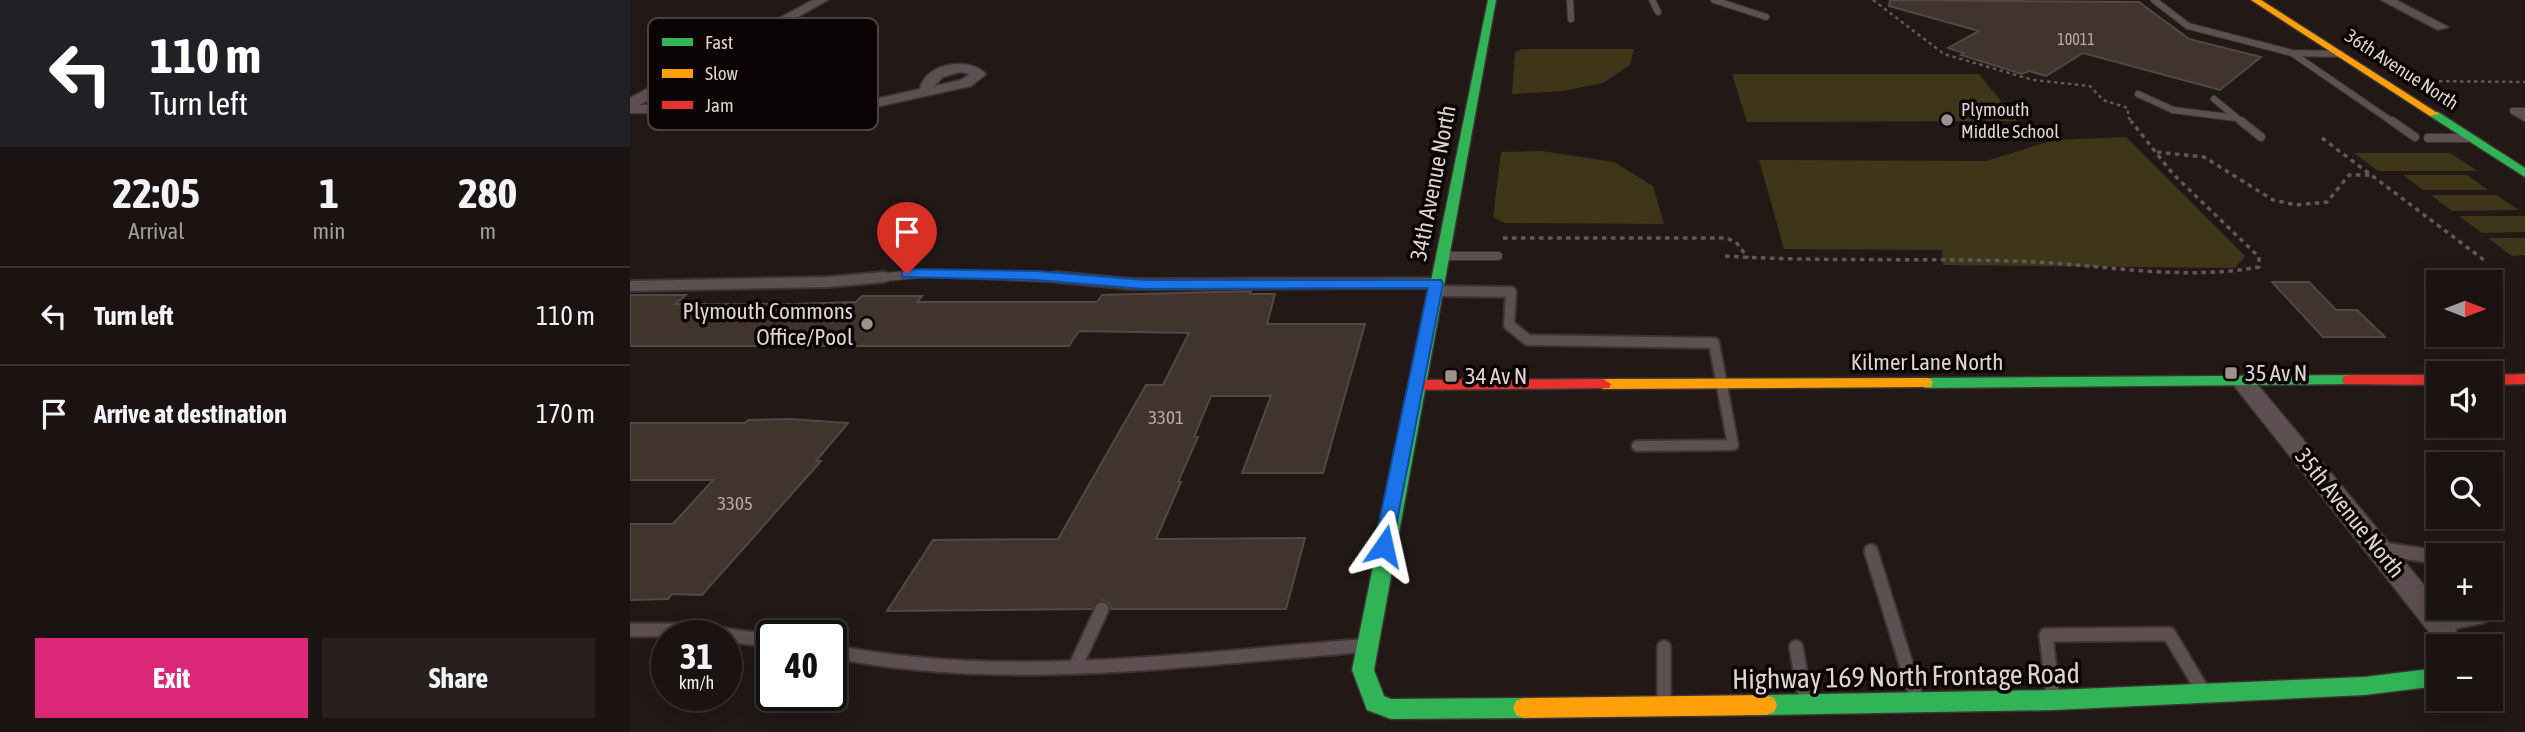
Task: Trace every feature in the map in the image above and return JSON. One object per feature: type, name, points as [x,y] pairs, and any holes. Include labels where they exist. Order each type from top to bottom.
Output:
[{"type":"street","points":[[789,18],[822,0]]},
{"type":"street","name":"34th Avenue North","points":[[1376,702],[1363,670],[1367,645],[1492,0]]},
{"type":"street","name":"36th Avenue North","points":[[2255,0],[2525,173]]},
{"type":"street","points":[[2387,0],[2442,27]]},
{"type":"street","points":[[878,103],[926,92]]},
{"type":"street","points":[[630,106],[648,96]]},
{"type":"street","points":[[630,106],[648,106]]},
{"type":"street","points":[[2503,380],[2525,379]]},
{"type":"street","name":"Kilmer Lane North","points":[[1416,385],[2426,380]]},
{"type":"street","name":"35th Avenue North","points":[[2245,383],[2379,548],[2444,634]]},
{"type":"street","name":"Highway 169 North Frontage Road","points":[[1376,702],[1391,709],[1416,710],[2054,700],[2204,695],[2376,685],[2426,679]]},
{"type":"lane","points":[[1570,0],[1571,19]]},
{"type":"lane","points":[[1651,0],[1658,12]]},
{"type":"lane","points":[[1714,0],[1766,17]]},
{"type":"lane","points":[[2154,0],[2188,26],[2292,53],[2341,54]]},
{"type":"lane","points":[[2292,53],[2414,137]]},
{"type":"lane","points":[[2138,94],[2156,106],[2193,115],[2236,118]]},
{"type":"lane","points":[[2214,99],[2261,137]]},
{"type":"lane","points":[[2525,111],[2513,111],[2525,118]]},
{"type":"lane","points":[[2428,138],[2470,138]]},
{"type":"lane","points":[[1441,256],[1498,256]]},
{"type":"lane","points":[[630,286],[828,282],[927,272],[1036,275],[1131,284],[1435,287],[1511,292],[1509,326],[1528,340],[1714,343],[1734,445],[1637,446]]},
{"type":"lane","points":[[2379,548],[2426,556]]},
{"type":"lane","points":[[1871,551],[1919,702]]},
{"type":"lane","points":[[1076,665],[1102,609]]},
{"type":"lane","points":[[2447,634],[2475,620]]},
{"type":"lane","points":[[630,630],[688,630],[756,640]]},
{"type":"lane","points":[[2054,700],[2046,635],[2169,634],[2204,695]]},
{"type":"lane","points":[[847,654],[906,665],[1076,665],[1367,645]]},
{"type":"lane","points":[[1664,647],[1664,707]]},
{"type":"lane","points":[[1796,647],[1806,704]]},
{"type":"path","points":[[1725,256],[1748,259],[1973,259],[2162,272],[2227,273],[2259,267],[2259,257],[2173,174],[2128,117],[2127,108],[2103,100],[2090,86],[2033,80],[1944,54],[1873,0]]},
{"type":"path","points":[[2382,81],[2525,82]]},
{"type":"path","points":[[2322,138],[2484,260]]},
{"type":"path","points":[[2156,152],[2196,154],[2219,165],[2263,198],[2276,204],[2304,206],[2327,202],[2349,175],[2370,175]]},
{"type":"path","points":[[1503,238],[1726,238],[1736,242],[1748,259]]},
{"type":"shaded area","points":[[1522,49],[1634,49],[1630,65],[1603,83],[1563,91],[1512,94],[1515,52]]},
{"type":"shaded area","points":[[1732,74],[1979,74],[2017,121],[1747,122]]},
{"type":"shaded area","points":[[2126,137],[2245,256],[2235,268],[1943,265],[1942,250],[1784,249],[1759,160],[1986,161],[2054,140]]},
{"type":"shaded area","points":[[1542,151],[1614,162],[1653,186],[1664,224],[1505,223],[1493,217],[1501,152]]},
{"type":"shaded area","points":[[2354,153],[2450,153],[2478,171],[2378,171]]},
{"type":"shaded area","points":[[2403,175],[2467,175],[2488,190],[2423,190]]},
{"type":"shaded area","points":[[2431,195],[2496,195],[2519,210],[2452,211]]},
{"type":"shaded area","points":[[2459,216],[2525,216],[2525,232],[2482,233]]},
{"type":"shaded area","points":[[2488,238],[2525,238],[2525,255],[2512,256]]},
{"type":"building","name":"Plymouth Middle School","points":[[1890,0],[2139,2],[2189,39],[2261,57],[2220,90],[2083,53],[2046,76],[2029,71],[2022,74],[1961,55],[1964,53],[1948,48],[1979,31],[1889,6]]},
{"type":"building","points":[[2272,282],[2309,282],[2336,310],[2357,310],[2385,337],[2323,337]]},
{"type":"building","points":[[1251,291],[1250,294],[1275,294],[1267,324],[1365,324],[1323,473],[1242,473],[1271,396],[1211,396],[1194,437],[1198,437],[1178,482],[1181,482],[1156,539],[1305,538],[1286,609],[1111,609],[1109,603],[1102,600],[1092,609],[887,611],[933,540],[1058,539],[1146,385],[1163,385],[1189,333],[1079,331],[1069,346],[630,346],[630,295],[686,295],[675,304],[793,304],[856,302],[862,296],[922,296],[917,302],[1097,302],[1102,295]]},
{"type":"building","points":[[791,419],[848,423],[816,461],[821,461],[702,595],[672,594],[668,599],[630,600],[630,524],[673,524],[713,480],[630,480],[630,423],[745,423],[748,420]]},
{"type":"traffic: fast","points":[[1492,0],[1363,670],[1375,703],[1391,709],[1524,708]]},
{"type":"traffic: fast","points":[[2434,114],[2525,173]]},
{"type":"traffic: fast","points":[[1925,383],[2350,380]]},
{"type":"traffic: fast","points":[[1766,705],[2054,700],[2364,686],[2426,678]]},
{"type":"traffic: slow","points":[[2255,0],[2434,114]]},
{"type":"traffic: slow","points":[[1603,384],[1925,383]]},
{"type":"traffic: slow","points":[[1524,708],[1766,705]]},
{"type":"traffic: jam","points":[[2503,380],[2525,379]]},
{"type":"traffic: jam","points":[[2350,380],[2426,380]]},
{"type":"traffic: jam","points":[[1416,385],[1603,384]]},
{"type":"place","name":"Plymouth Middle School","points":[[1947,120]]},
{"type":"place","name":"Plymouth Commons Office/Pool","points":[[867,324]]},
{"type":"place","name":"35 Av N","points":[[2231,373]]},
{"type":"place","name":"34 Av N","points":[[1451,376]]},
{"type":"route","points":[[907,274],[927,272],[1036,275],[1145,285],[1436,284],[1384,546]]}]
